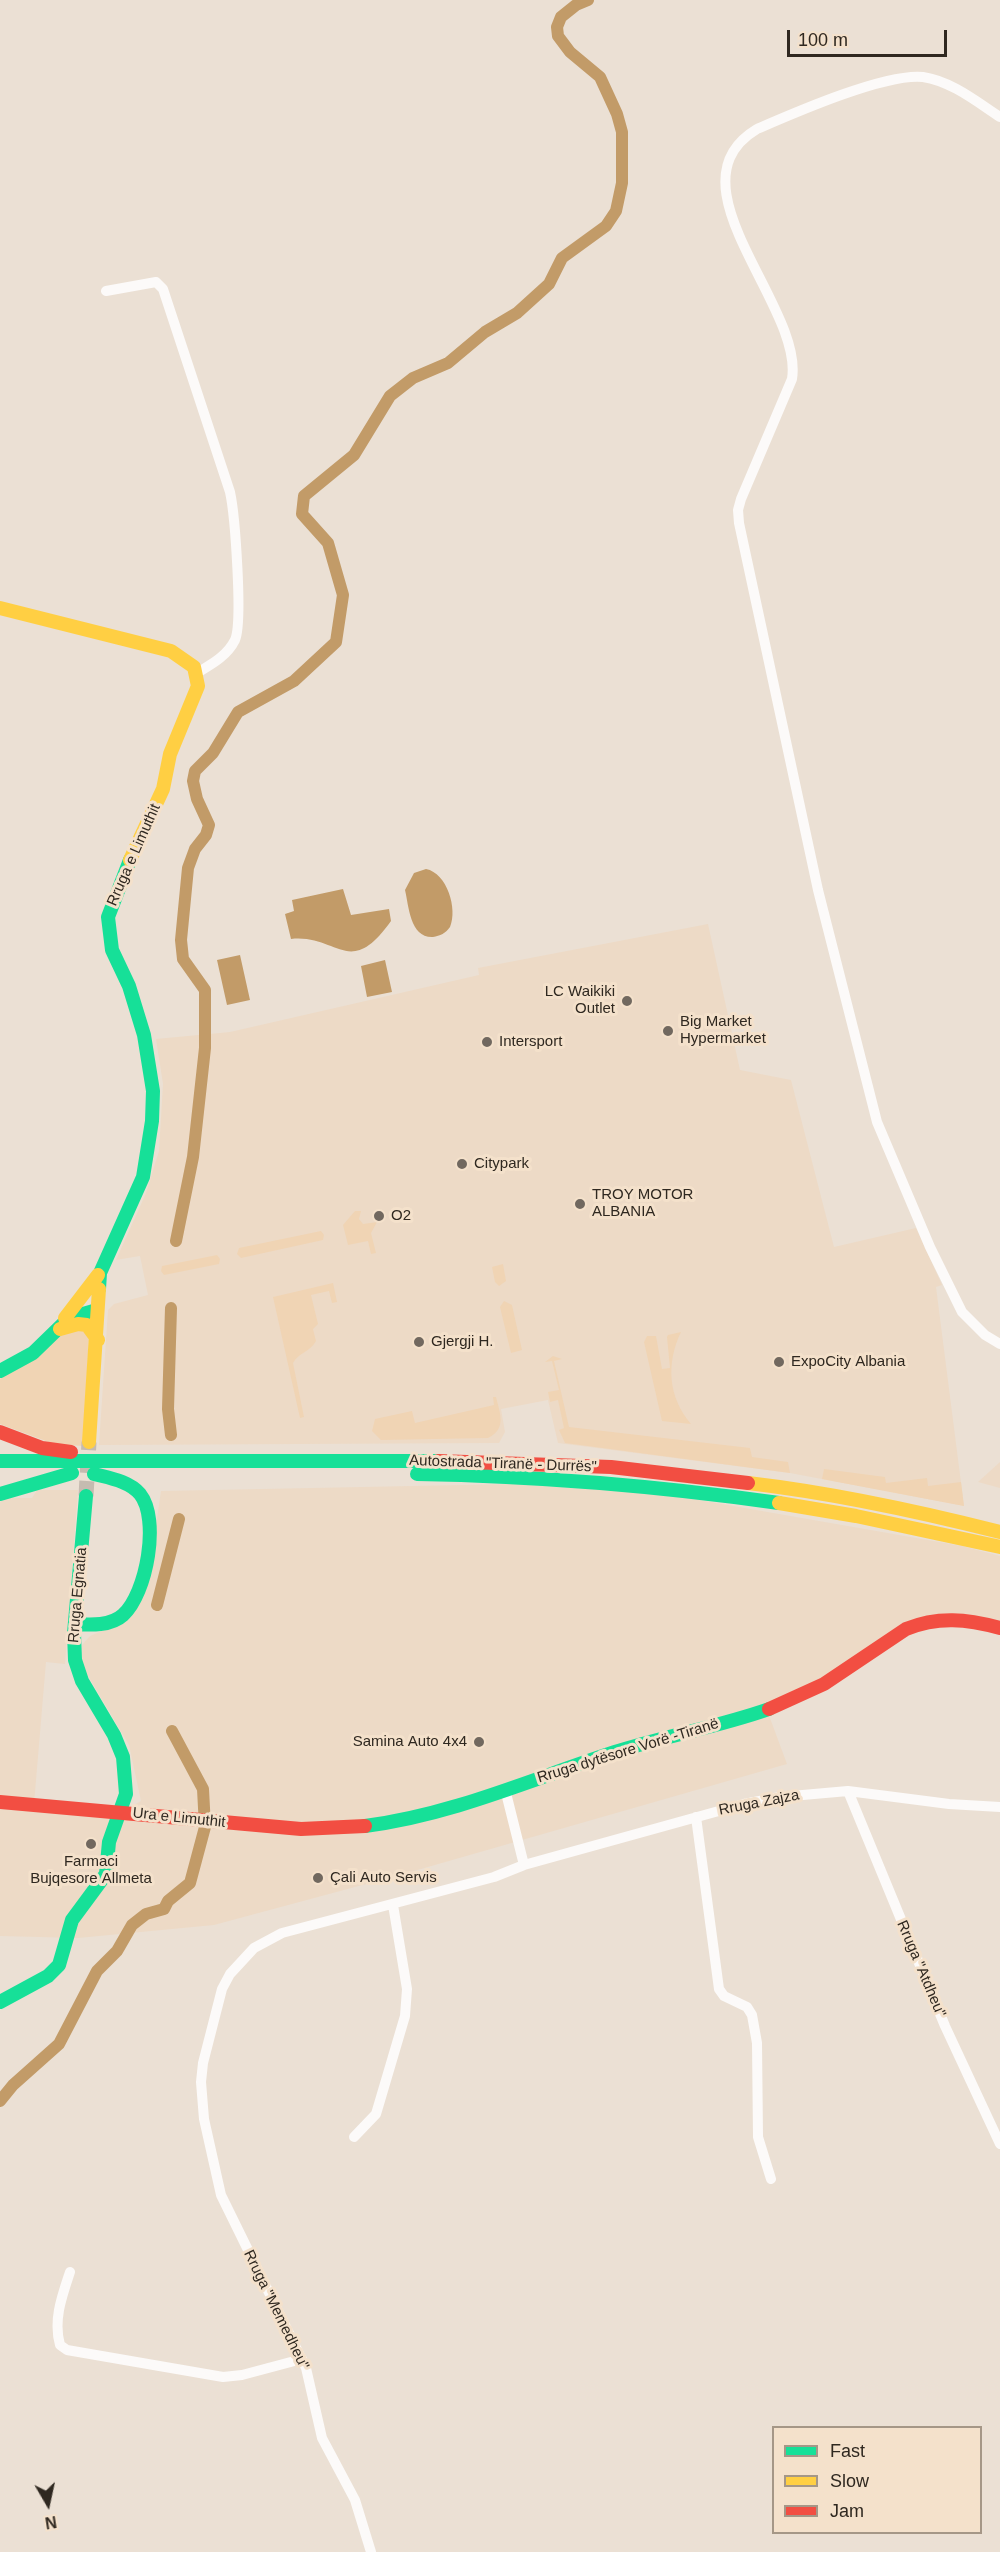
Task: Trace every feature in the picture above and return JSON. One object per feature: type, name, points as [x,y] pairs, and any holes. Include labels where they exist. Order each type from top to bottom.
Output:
[{"type":"main road","points":[[0,608],[171,651],[189,661],[197,673]]},
{"type":"main road","name":"Rruga e Limuthit","points":[[97,1310],[100,1273],[143,1177],[152,1121],[153,1091],[144,1035],[129,986],[112,950],[108,917],[120,881],[163,789],[172,747],[198,686],[197,673]]},
{"type":"main road","points":[[48,1339],[100,1273]]},
{"type":"main road","points":[[63,1321],[77,1313],[97,1310],[98,1340],[89,1442]]},
{"type":"main road","points":[[2,1371],[21,1361],[59,1330],[78,1324],[91,1328],[98,1340]]},
{"type":"main road","points":[[0,1432],[48,1449],[163,1462]]},
{"type":"main road","name":"Autostrada \"Tiranë - Durrës\"","points":[[0,1461],[476,1461],[611,1467],[799,1489],[1000,1530]]},
{"type":"main road","points":[[0,1494],[38,1480],[72,1473]]},
{"type":"main road","name":"Autostrada \"Tiranë - Durrës\"","points":[[0,1474],[476,1475],[592,1480],[702,1492],[817,1509],[904,1525],[1000,1547]]},
{"type":"main road","points":[[75,1623],[109,1623],[129,1609],[138,1593],[150,1535],[148,1512],[139,1493],[124,1483],[94,1474]]},
{"type":"main road","name":"Rruga Egnatia","points":[[0,2002],[48,1976],[59,1965],[72,1920],[106,1874],[109,1842],[121,1812],[127,1785],[123,1757],[114,1735],[77,1670],[74,1649],[87,1496]]},
{"type":"main road","name":"Rruga dytësore Vorë -Tiranë","points":[[237,1824],[324,1830],[370,1827],[413,1818],[631,1747],[767,1710],[794,1700],[831,1680],[901,1632],[921,1623],[958,1618],[1000,1628]]},
{"type":"main road","points":[[0,1802],[121,1812]]},
{"type":"main road","name":"Ura e Limuthit","points":[[121,1812],[237,1824]]},
{"type":"street","points":[[1000,117],[939,81],[922,77],[887,80],[757,129],[742,138],[732,150],[726,174],[727,193],[737,234],[782,325],[792,356],[792,379],[738,510],[818,890],[860,1046],[877,1122],[930,1247],[962,1312],[985,1335],[1000,1344]]},
{"type":"street","points":[[106,291],[156,282],[164,289],[230,492],[236,521],[237,634],[227,652],[197,673]]},
{"type":"street","points":[[505,1789],[524,1865]]},
{"type":"street","name":"Rruga Zajza","points":[[393,1905],[494,1877],[524,1865],[696,1817],[780,1797],[848,1791],[1000,1808]]},
{"type":"street","name":"Rruga \"Atdheu\"","points":[[848,1791],[909,1942],[1000,2144]]},
{"type":"street","points":[[696,1817],[719,1989],[724,1996],[747,2007],[754,2026],[757,2043],[758,2137],[771,2179]]},
{"type":"street","points":[[354,2137],[376,2114],[405,2016],[407,1989],[393,1905]]},
{"type":"street","name":"Rruga \"Memedheu\"","points":[[371,2552],[355,2500],[322,2438],[302,2359],[221,2195],[204,2119],[201,2082],[203,2063],[222,1989],[240,1961],[254,1948],[282,1933],[393,1905]]},
{"type":"street","points":[[70,2272],[58,2308],[57,2326],[60,2345],[67,2350],[223,2377],[242,2375],[302,2359]]},
{"type":"shaded area","points":[[426,869],[440,877],[445,884],[453,911],[447,931],[433,937],[425,936],[415,927],[405,890],[414,873]]},
{"type":"shaded area","points":[[343,889],[351,915],[389,909],[391,921],[377,939],[364,948],[353,951],[307,939],[291,939],[285,914],[294,911],[292,900]]},
{"type":"shaded area","name":"Citypark","points":[[708,924],[740,1070],[791,1080],[834,1247],[916,1228],[942,1285],[936,1287],[964,1506],[790,1473],[558,1443],[548,1400],[501,1409],[505,1432],[499,1443],[99,1445],[108,1310],[114,1304],[148,1295],[140,1256],[116,1260],[146,1193],[159,1151],[163,1084],[156,1039],[230,1032],[479,975],[478,968]]},
{"type":"shaded area","points":[[240,955],[250,1000],[227,1005],[217,960]]},
{"type":"shaded area","points":[[385,960],[392,992],[367,997],[361,966]]},
{"type":"shaded area","points":[[355,1211],[361,1211],[359,1219],[363,1224],[377,1222],[371,1233],[376,1253],[371,1254],[368,1241],[348,1245],[343,1225]]},
{"type":"shaded area","points":[[321,1231],[324,1235],[323,1240],[241,1258],[237,1254],[239,1248]]},
{"type":"shaded area","points":[[217,1255],[220,1259],[219,1264],[164,1275],[161,1271],[162,1266]]},
{"type":"shaded area","points":[[503,1264],[506,1281],[499,1286],[495,1282],[492,1267]]},
{"type":"shaded area","points":[[333,1283],[337,1302],[332,1303],[329,1291],[311,1295],[318,1324],[313,1329],[316,1341],[293,1363],[304,1417],[300,1418],[273,1297]]},
{"type":"shaded area","points":[[504,1301],[512,1305],[522,1350],[511,1353],[500,1307]]},
{"type":"shaded area","points":[[80,1329],[89,1336],[83,1446],[54,1444],[0,1424],[0,1379],[64,1332]]},
{"type":"shaded area","points":[[681,1332],[673,1356],[672,1380],[678,1403],[691,1424],[662,1421],[644,1342],[647,1336],[656,1336],[662,1369],[670,1368],[667,1337]]},
{"type":"shaded area","points":[[553,1356],[562,1359],[554,1361],[569,1427],[750,1448],[752,1457],[788,1462],[790,1473],[565,1443],[559,1430],[564,1428],[558,1400],[550,1402],[548,1392],[559,1390],[552,1361],[545,1362]]},
{"type":"shaded area","points":[[493,1397],[496,1397],[501,1420],[498,1430],[488,1438],[381,1440],[372,1431],[375,1419],[412,1411],[415,1423],[494,1405]]},
{"type":"shaded area","points":[[1000,1462],[1000,1488],[978,1482]]},
{"type":"shaded area","points":[[824,1469],[885,1477],[886,1483],[927,1478],[928,1486],[961,1482],[964,1506],[822,1479]]},
{"type":"shaded area","points":[[513,1484],[659,1493],[962,1546],[1000,1556],[1000,1628],[943,1618],[767,1710],[787,1764],[407,1873],[214,1925],[78,1938],[0,1936],[0,1502],[8,1498],[32,1498],[37,1490],[78,1490],[65,1664],[46,1662],[34,1804],[121,1812],[141,1801],[129,1745],[81,1664],[82,1645],[90,1636],[118,1624],[153,1546],[161,1491]]},
{"type":"waterway","points":[[176,1241],[193,1157],[205,1048],[205,990],[183,959],[181,940],[188,868],[195,849],[206,835],[209,825],[197,799],[193,781],[195,771],[213,753],[238,712],[294,681],[336,642],[343,595],[328,543],[302,514],[304,496],[354,455],[390,396],[413,378],[448,363],[485,332],[517,313],[549,284],[562,258],[606,226],[616,211],[622,183],[622,132],[617,114],[600,77],[570,52],[558,36],[557,27],[561,17],[576,5],[588,0]]},
{"type":"waterway","points":[[171,1308],[168,1409],[171,1435]]},
{"type":"waterway","points":[[157,1605],[179,1519]]},
{"type":"waterway","points":[[0,2101],[13,2085],[59,2044],[97,1971],[117,1951],[132,1925],[146,1914],[164,1909],[168,1901],[190,1883],[205,1827],[203,1789],[172,1731]]},
{"type":"tunnel","points":[[86,1496],[89,1442]]},
{"type":"traffic: fast","points":[[99,1289],[100,1273],[143,1177],[152,1121],[153,1091],[144,1035],[129,986],[112,950],[108,917],[130,860]]},
{"type":"traffic: fast","points":[[0,1371],[33,1353],[69,1318],[97,1310]]},
{"type":"traffic: fast","points":[[0,1461],[438,1461]]},
{"type":"traffic: fast","points":[[0,1494],[72,1473]]},
{"type":"traffic: fast","points":[[75,1624],[107,1623],[123,1615],[139,1590],[148,1556],[149,1520],[146,1505],[140,1494],[125,1483],[94,1474]]},
{"type":"traffic: fast","points":[[417,1474],[598,1483],[779,1503]]},
{"type":"traffic: fast","points":[[0,2002],[48,1976],[59,1965],[72,1920],[106,1874],[109,1842],[126,1794],[123,1757],[114,1735],[82,1681],[75,1660],[74,1633],[86,1496]]},
{"type":"traffic: fast","points":[[365,1826],[429,1814],[615,1752],[769,1709]]},
{"type":"traffic: slow","points":[[0,608],[171,651],[194,667],[198,686],[170,754],[163,789],[130,860]]},
{"type":"traffic: slow","points":[[65,1318],[98,1275]]},
{"type":"traffic: slow","points":[[89,1442],[99,1289]]},
{"type":"traffic: slow","points":[[60,1329],[78,1324],[87,1325],[98,1340]]},
{"type":"traffic: slow","points":[[748,1483],[875,1503],[1000,1532]]},
{"type":"traffic: slow","points":[[779,1503],[856,1516],[1000,1547]]},
{"type":"traffic: jam","points":[[0,1432],[42,1448],[71,1452]]},
{"type":"traffic: jam","points":[[438,1461],[611,1467],[748,1483]]},
{"type":"traffic: jam","points":[[769,1709],[824,1684],[906,1629],[930,1622],[953,1620],[1000,1628]]},
{"type":"traffic: jam","points":[[0,1802],[301,1829],[365,1826]]},
{"type":"place","name":"LC Waikiki Outlet","points":[[627,1001]]},
{"type":"place","name":"Big Market Hypermarket","points":[[668,1031]]},
{"type":"place","name":"Intersport","points":[[487,1042]]},
{"type":"place","name":"Citypark","points":[[462,1164]]},
{"type":"place","name":"TROY MOTOR ALBANIA","points":[[580,1204]]},
{"type":"place","name":"O2","points":[[379,1216]]},
{"type":"place","name":"Gjergji H.","points":[[419,1342]]},
{"type":"place","name":"ExpoCity Albania","points":[[779,1362]]},
{"type":"place","name":"Samina Auto 4x4","points":[[479,1742]]},
{"type":"place","name":"Farmaci Bujqesore Allmeta","points":[[91,1844]]},
{"type":"place","name":"Çali Auto Servis","points":[[318,1878]]}]
